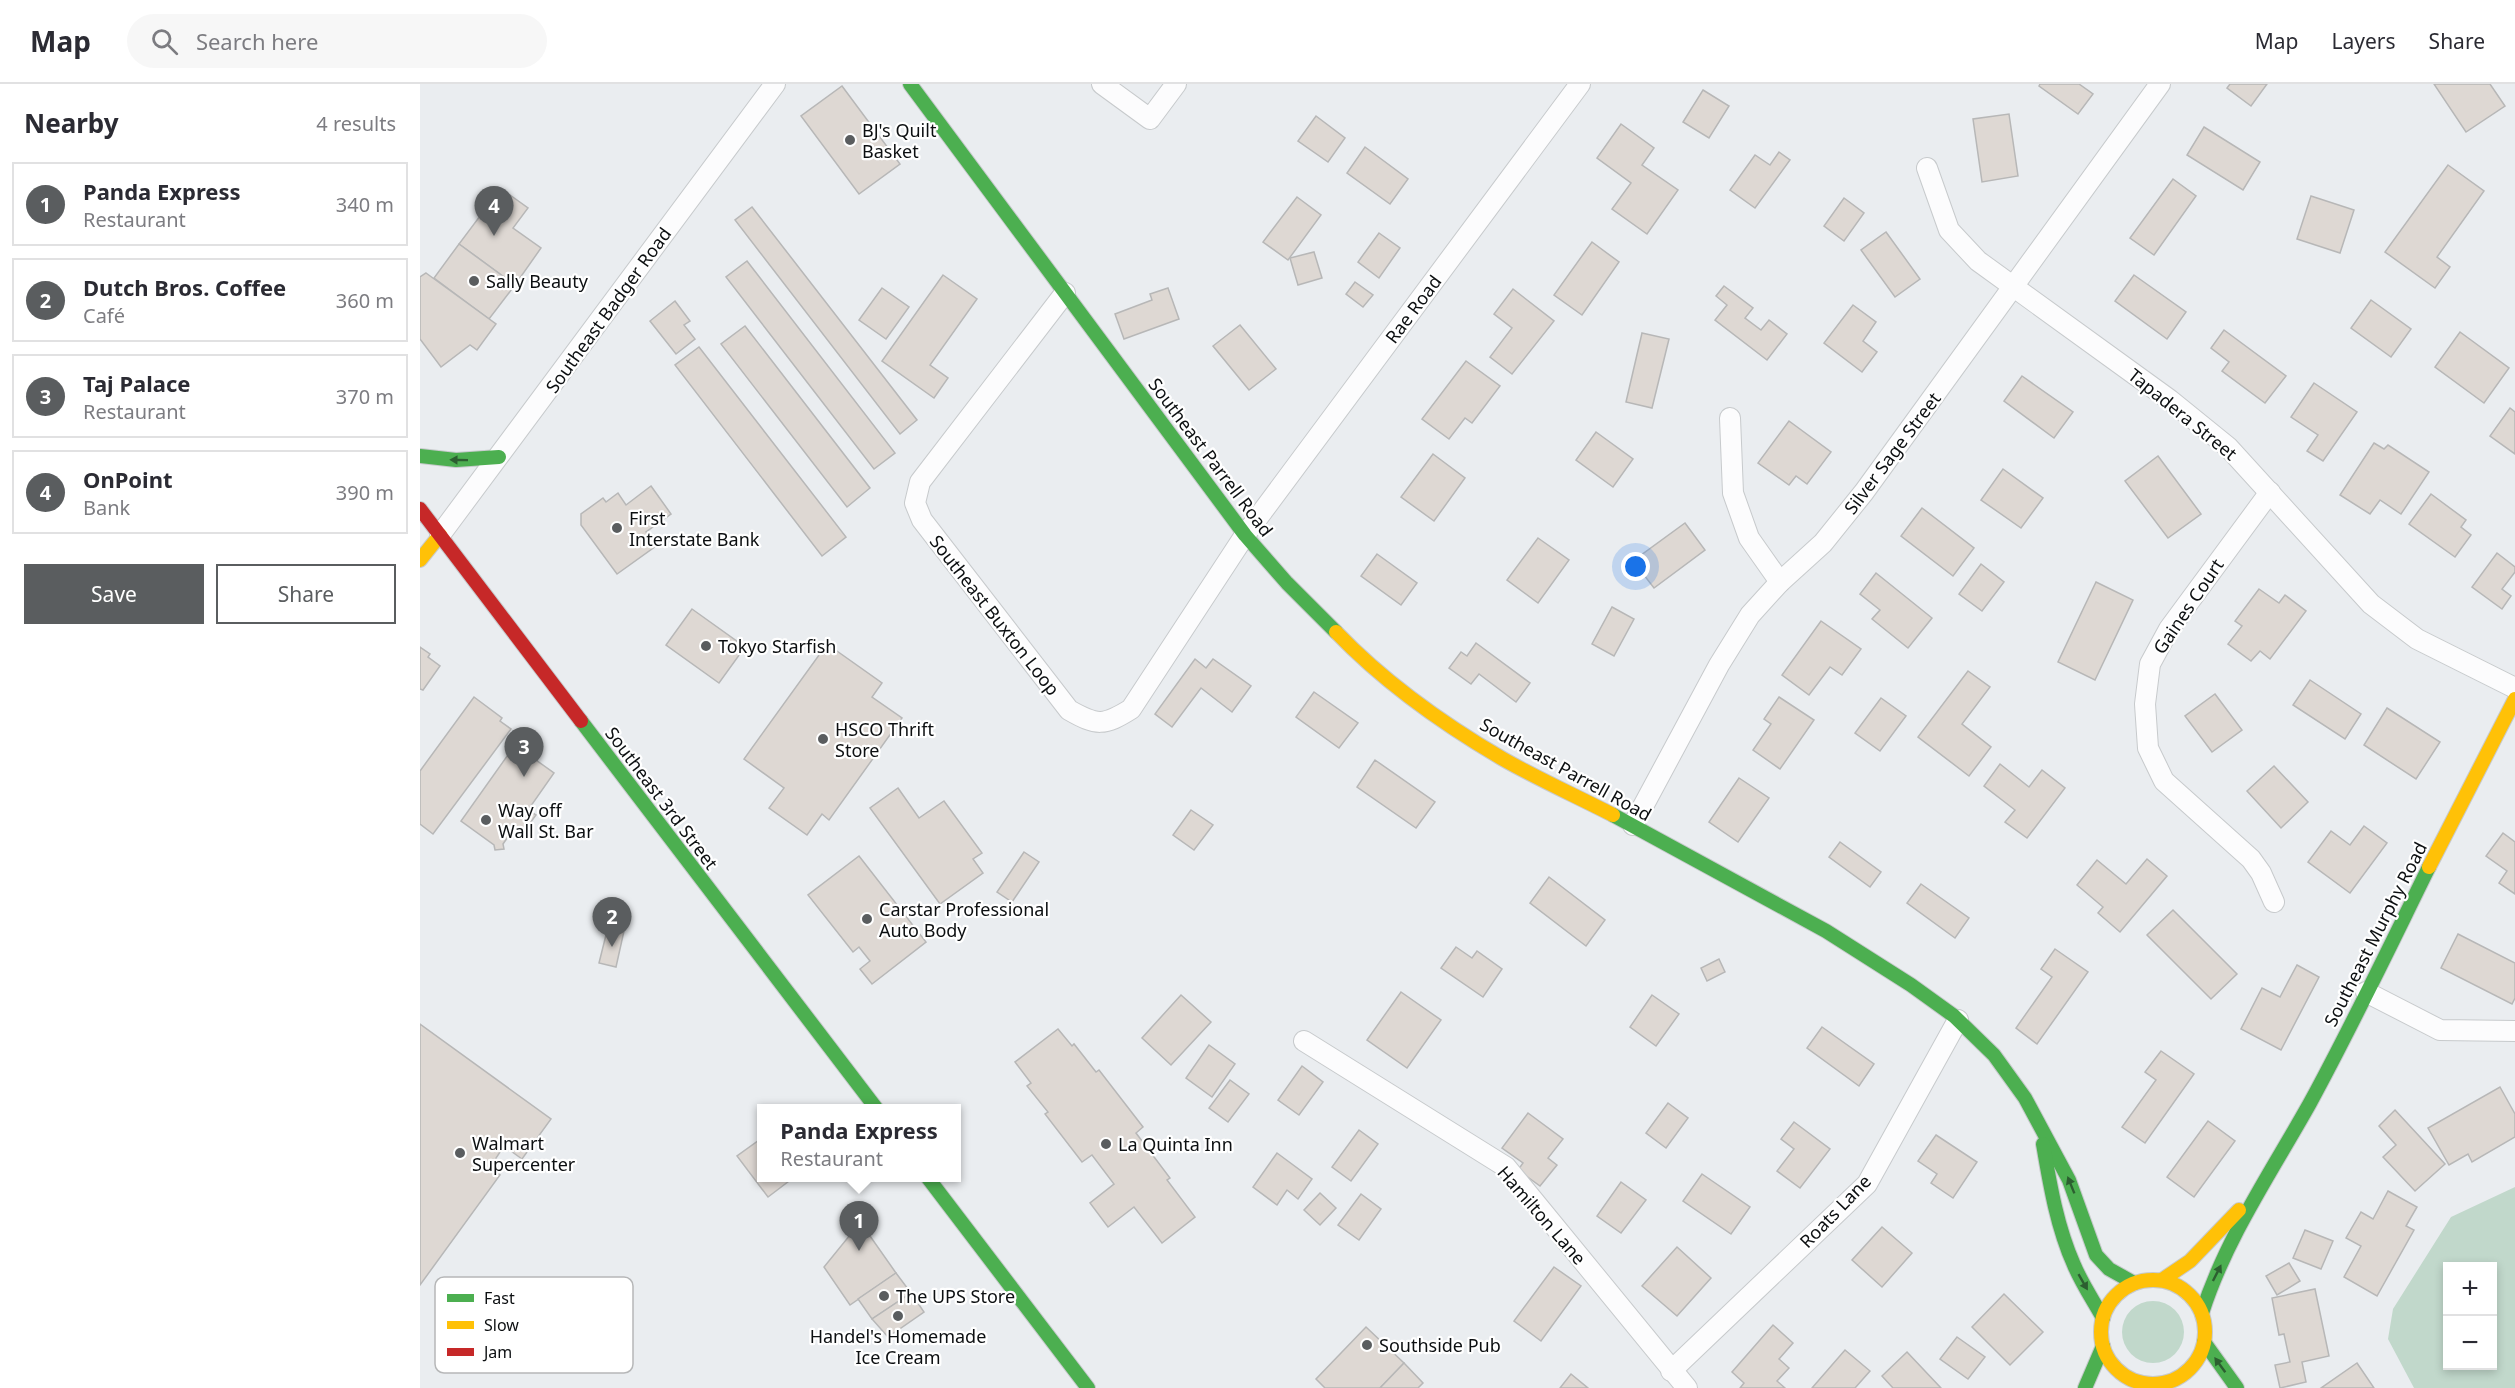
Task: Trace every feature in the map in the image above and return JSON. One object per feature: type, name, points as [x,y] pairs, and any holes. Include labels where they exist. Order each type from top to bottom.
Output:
[{"type":"main road","name":"Southeast Parrell Road","points":[[910,84],[1245,534],[1287,583],[1356,653],[1420,705],[1503,759],[1633,825],[1826,931],[1911,985],[1958,1020],[1989,1049],[2025,1098],[2069,1180],[2093,1251],[2104,1265],[2134,1283]]},
{"type":"main road","points":[[420,456],[456,460],[499,457]]},
{"type":"main road","name":"Southeast 3rd Street","points":[[420,509],[873,1104]]},
{"type":"main road","points":[[420,560],[440,535]]},
{"type":"main road","name":"Southeast Murphy Road","points":[[2202,1313],[2211,1285],[2263,1182],[2306,1109],[2515,699]]},
{"type":"main road","name":"Southeast Parrell Road","points":[[2042,1131],[2050,1187],[2066,1245],[2103,1318]]},
{"type":"main road","points":[[931,1182],[1088,1388]]},
{"type":"main road","name":"Southeast Murphy Road","points":[[2162,1280],[2181,1269],[2206,1246],[2263,1182]]},
{"type":"main road","points":[[2162,1280],[2184,1290],[2195,1301],[2202,1313],[2205,1330],[2204,1342],[2194,1362],[2173,1380],[2135,1385],[2116,1369],[2103,1346],[2101,1335],[2103,1318],[2112,1299],[2134,1283],[2162,1280]]},
{"type":"main road","points":[[2204,1342],[2237,1388]]},
{"type":"main road","points":[[2085,1388],[2103,1346]]},
{"type":"main road","points":[[2173,1380],[2192,1387]]},
{"type":"street","name":"Southeast Badger Road","points":[[440,535],[775,84]]},
{"type":"street","points":[[1102,84],[1150,119],[1176,84]]},
{"type":"street","name":"Rae Road","points":[[1245,534],[1580,84]]},
{"type":"street","name":"Silver Sage Street","points":[[1633,825],[1719,665],[1750,615],[1780,582],[1823,543],[1864,492],[2160,84]]},
{"type":"street","name":"Tapadera Street","points":[[1927,168],[1949,230],[1978,261],[2170,400],[2228,447],[2371,604],[2417,639],[2515,688]]},
{"type":"street","name":"Southeast Buxton Loop","points":[[1065,292],[920,482],[915,503],[921,520],[1069,710],[1090,722],[1112,721],[1131,709],[1245,534]]},
{"type":"street","points":[[1730,418],[1733,493],[1749,538],[1780,582]]},
{"type":"street","name":"Gaines Court","points":[[2270,492],[2169,629],[2150,664],[2145,704],[2148,748],[2164,781],[2252,859],[2274,902]]},
{"type":"street","points":[[2366,992],[2440,1030],[2515,1031]]},
{"type":"street","name":"Roats Lane","points":[[1671,1371],[1866,1184],[1958,1020]]},
{"type":"street","name":"Hamilton Lane","points":[[1304,1041],[1506,1167],[1687,1388]]},
{"type":"green space","points":[[2515,1187],[2515,1388],[2414,1388],[2388,1339],[2393,1309],[2451,1217]]},
{"type":"green space","points":[[2147,1301],[2159,1301],[2175,1310],[2182,1320],[2184,1332],[2182,1344],[2175,1354],[2159,1363],[2147,1363],[2136,1358],[2127,1349],[2122,1338],[2122,1326],[2127,1315],[2136,1306]]},
{"type":"building","points":[[2040,84],[2079,84],[2093,94],[2078,114],[2039,86]]},
{"type":"building","points":[[2230,84],[2267,84],[2251,106],[2227,88]]},
{"type":"building","points":[[2434,84],[2490,84],[2505,106],[2466,132]]},
{"type":"building","name":"BJ's Quilt Basket","points":[[842,86],[900,164],[859,194],[801,116]]},
{"type":"building","points":[[1703,90],[1729,106],[1709,138],[1683,122]]},
{"type":"building","points":[[2009,114],[2018,176],[1982,182],[1973,119]]},
{"type":"building","points":[[1316,116],[1345,138],[1328,162],[1298,141]]},
{"type":"building","points":[[1621,124],[1654,148],[1642,165],[1678,190],[1647,234],[1612,209],[1631,183],[1597,158]]},
{"type":"building","points":[[2204,127],[2260,162],[2243,190],[2187,155]]},
{"type":"building","points":[[1365,147],[1408,179],[1390,204],[1347,173]]},
{"type":"building","points":[[1779,152],[1790,160],[1755,208],[1730,190],[1755,155],[1770,165]]},
{"type":"building","points":[[2448,165],[2484,191],[2437,257],[2450,267],[2435,288],[2385,252]]},
{"type":"building","points":[[2173,179],[2196,196],[2154,255],[2130,238]]},
{"type":"building","points":[[510,195],[528,208],[513,228],[541,248],[515,285],[459,244],[486,208],[495,215]]},
{"type":"building","points":[[2311,196],[2354,210],[2340,253],[2297,239]]},
{"type":"building","points":[[1297,197],[1321,215],[1288,260],[1263,242]]},
{"type":"building","points":[[1844,198],[1864,213],[1844,241],[1824,226]]},
{"type":"building","points":[[752,207],[917,420],[900,434],[735,220]]},
{"type":"building","points":[[1886,232],[1920,279],[1895,297],[1861,250]]},
{"type":"building","points":[[1379,233],[1400,248],[1379,278],[1358,262]]},
{"type":"building","points":[[1592,242],[1619,262],[1582,315],[1554,295]]},
{"type":"building","name":"Sally Beauty","points":[[459,244],[515,285],[489,319],[434,278]]},
{"type":"building","points":[[1314,252],[1322,278],[1298,285],[1290,258]]},
{"type":"building","points":[[747,261],[895,453],[874,469],[726,277]]},
{"type":"building","points":[[426,273],[496,324],[477,350],[470,345],[441,367],[420,339],[420,277]]},
{"type":"building","points":[[943,275],[977,299],[930,365],[948,378],[934,398],[882,361]]},
{"type":"building","points":[[2134,275],[2186,312],[2167,339],[2115,301]]},
{"type":"building","points":[[1355,282],[1373,295],[1363,307],[1346,294]]},
{"type":"building","points":[[1724,286],[1753,308],[1745,318],[1761,330],[1769,320],[1787,334],[1767,360],[1715,320],[1727,305],[1716,296]]},
{"type":"building","points":[[882,288],[909,307],[886,339],[859,320]]},
{"type":"building","points":[[1168,288],[1179,319],[1124,339],[1115,314],[1152,300],[1150,294]]},
{"type":"building","points":[[1513,289],[1554,321],[1512,374],[1490,357],[1512,328],[1494,314]]},
{"type":"building","points":[[2371,300],[2411,329],[2391,357],[2351,328]]},
{"type":"building","points":[[675,301],[690,321],[684,325],[695,339],[676,354],[650,321]]},
{"type":"building","points":[[1853,305],[1876,322],[1863,341],[1877,352],[1862,372],[1824,343]]},
{"type":"building","points":[[1240,325],[1276,369],[1249,390],[1213,346]]},
{"type":"building","points":[[745,326],[870,488],[847,507],[721,344]]},
{"type":"building","points":[[2224,330],[2286,376],[2265,403],[2222,371],[2229,362],[2211,348]]},
{"type":"building","points":[[2460,332],[2509,368],[2484,403],[2435,367]]},
{"type":"building","points":[[1642,333],[1669,339],[1652,408],[1626,402]]},
{"type":"building","points":[[699,347],[846,537],[822,556],[675,365]]},
{"type":"building","points":[[1466,361],[1500,386],[1472,423],[1465,418],[1449,439],[1422,419]]},
{"type":"building","points":[[2022,376],[2073,412],[2054,438],[2004,401]]},
{"type":"building","points":[[2314,383],[2357,412],[2323,461],[2307,451],[2318,435],[2291,417]]},
{"type":"building","points":[[2510,408],[2515,412],[2515,454],[2490,436]]},
{"type":"building","points":[[1789,421],[1831,452],[1807,484],[1796,476],[1789,485],[1758,463]]},
{"type":"building","points":[[1596,432],[1633,459],[1613,487],[1576,460]]},
{"type":"building","points":[[2374,443],[2384,449],[2388,445],[2429,472],[2401,514],[2380,500],[2370,514],[2340,495]]},
{"type":"building","points":[[1433,454],[1465,478],[1434,521],[1401,497]]},
{"type":"building","points":[[2158,456],[2201,514],[2168,538],[2125,481]]},
{"type":"building","points":[[2003,469],[2043,498],[2021,528],[1981,500]]},
{"type":"building","name":"First Interstate Bank","points":[[651,486],[671,514],[646,532],[656,546],[617,574],[581,525],[581,514],[603,498],[606,502],[618,493],[626,505]]},
{"type":"building","points":[[2431,494],[2466,520],[2461,527],[2471,535],[2455,557],[2409,524]]},
{"type":"building","points":[[1922,508],[1974,548],[1953,576],[1901,536]]},
{"type":"building","points":[[1685,523],[1705,550],[1654,588],[1633,561]]},
{"type":"building","points":[[1538,538],[1569,560],[1538,603],[1507,580]]},
{"type":"building","points":[[2497,553],[2515,567],[2515,572],[2502,589],[2511,596],[2502,609],[2472,587]]},
{"type":"building","points":[[1377,554],[1417,583],[1401,605],[1361,576]]},
{"type":"building","points":[[1981,564],[2004,582],[1982,611],[1959,594]]},
{"type":"building","points":[[1876,573],[1932,618],[1908,648],[1872,619],[1880,610],[1860,594]]},
{"type":"building","points":[[2096,582],[2133,600],[2095,680],[2058,662]]},
{"type":"building","points":[[2259,589],[2279,603],[2285,595],[2306,611],[2270,659],[2260,651],[2251,661],[2228,644],[2242,626],[2235,621]]},
{"type":"building","points":[[1612,607],[1634,619],[1614,656],[1592,644]]},
{"type":"building","name":"Tokyo Starfish","points":[[692,609],[745,647],[719,683],[666,645]]},
{"type":"building","points":[[1821,621],[1861,649],[1842,675],[1830,667],[1809,695],[1782,675]]},
{"type":"building","points":[[1476,643],[1530,683],[1516,702],[1479,674],[1471,684],[1449,668],[1461,652],[1467,656]]},
{"type":"building","name":"HSCO Thrift Store","points":[[827,644],[882,683],[872,697],[902,718],[829,820],[822,814],[807,835],[769,808],[784,788],[744,759]]},
{"type":"building","points":[[420,647],[430,654],[428,657],[440,666],[423,690],[420,689]]},
{"type":"building","points":[[1195,659],[1206,668],[1213,659],[1251,686],[1232,712],[1201,688],[1172,727],[1155,714]]},
{"type":"building","points":[[1968,671],[1990,687],[1962,724],[1991,747],[1969,776],[1918,737]]},
{"type":"building","points":[[2310,680],[2361,714],[2345,739],[2293,705]]},
{"type":"building","points":[[1314,692],[1358,723],[1339,748],[1296,717]]},
{"type":"building","points":[[2215,694],[2242,730],[2212,752],[2185,716]]},
{"type":"building","points":[[474,697],[502,718],[500,721],[511,729],[433,834],[420,824],[420,771]]},
{"type":"building","points":[[1779,697],[1814,720],[1780,769],[1753,750],[1771,724],[1764,719]]},
{"type":"building","points":[[1881,698],[1906,716],[1880,751],[1855,733]]},
{"type":"building","points":[[2387,708],[2440,742],[2416,779],[2364,745]]},
{"type":"building","points":[[515,745],[554,773],[528,810],[536,815],[522,834],[514,828],[503,844],[504,849],[495,850],[494,845],[461,821]]},
{"type":"building","points":[[1375,760],[1435,802],[1416,828],[1357,787]]},
{"type":"building","points":[[2000,764],[2029,787],[2042,770],[2065,788],[2027,838],[2005,822],[2015,810],[1984,786]]},
{"type":"building","points":[[2274,766],[2308,802],[2281,828],[2247,791]]},
{"type":"building","points":[[1739,778],[1769,798],[1738,842],[1709,822]]},
{"type":"building","points":[[898,788],[919,818],[944,801],[982,853],[973,859],[983,873],[940,904],[870,808]]},
{"type":"building","points":[[1191,810],[1213,825],[1194,850],[1173,835]]},
{"type":"building","points":[[2364,826],[2387,843],[2350,893],[2308,862],[2331,831],[2350,845]]},
{"type":"building","points":[[2503,833],[2515,842],[2515,894],[2499,883],[2507,871],[2486,856]]},
{"type":"building","points":[[1840,842],[1881,872],[1870,887],[1829,857]]},
{"type":"building","points":[[1024,852],[1039,862],[1012,902],[997,892]]},
{"type":"building","name":"Carstar Professional Auto Body","points":[[859,856],[926,942],[872,984],[860,969],[870,961],[859,947],[853,952],[808,895]]},
{"type":"building","points":[[2147,859],[2167,876],[2120,932],[2098,913],[2103,907],[2077,885],[2097,860],[2126,884]]},
{"type":"building","points":[[1549,877],[1605,920],[1586,946],[1530,903]]},
{"type":"building","points":[[1921,884],[1969,918],[1955,938],[1907,903]]},
{"type":"building","points":[[2173,910],[2237,974],[2211,999],[2147,935]]},
{"type":"building","points":[[608,927],[624,931],[616,967],[599,963]]},
{"type":"building","points":[[2458,934],[2515,963],[2515,998],[2512,1004],[2441,968]]},
{"type":"building","points":[[1456,947],[1472,958],[1477,951],[1502,969],[1483,997],[1441,968]]},
{"type":"building","points":[[2055,949],[2088,972],[2037,1044],[2016,1028],[2052,977],[2041,969]]},
{"type":"building","points":[[1719,959],[1725,972],[1707,981],[1701,968]]},
{"type":"building","points":[[2297,965],[2319,977],[2281,1050],[2241,1029],[2262,988],[2280,997]]},
{"type":"building","points":[[1401,992],[1441,1020],[1407,1068],[1367,1040]]},
{"type":"building","points":[[1181,995],[1211,1022],[1171,1065],[1142,1038]]},
{"type":"building","points":[[1652,995],[1679,1014],[1656,1046],[1630,1027]]},
{"type":"building","name":"Walmart Supercenter","points":[[420,1024],[551,1119],[522,1159],[504,1146],[490,1167],[500,1175],[420,1285]]},
{"type":"building","points":[[1822,1027],[1874,1064],[1859,1086],[1807,1048]]},
{"type":"building","name":"La Quinta Inn","points":[[1058,1029],[1072,1046],[1074,1044],[1096,1072],[1099,1070],[1143,1127],[1136,1133],[1170,1178],[1167,1180],[1195,1217],[1162,1243],[1134,1207],[1108,1227],[1090,1203],[1114,1184],[1092,1155],[1082,1162],[1045,1114],[1048,1112],[1027,1086],[1031,1083],[1015,1062]]},
{"type":"building","points":[[1209,1045],[1235,1064],[1212,1097],[1186,1078]]},
{"type":"building","points":[[2161,1051],[2194,1074],[2145,1143],[2122,1127],[2156,1080],[2145,1072]]},
{"type":"building","points":[[1302,1066],[1323,1082],[1299,1115],[1278,1100]]},
{"type":"building","points":[[1230,1080],[1249,1094],[1228,1122],[1209,1108]]},
{"type":"building","points":[[2500,1087],[2515,1114],[2515,1137],[2472,1162],[2468,1154],[2449,1165],[2428,1128]]},
{"type":"building","points":[[1668,1103],[1688,1118],[1666,1148],[1646,1133]]},
{"type":"building","points":[[2395,1110],[2445,1164],[2415,1191],[2383,1157],[2396,1145],[2379,1126]]},
{"type":"building","points":[[1528,1113],[1563,1139],[1548,1158],[1557,1165],[1540,1186],[1518,1170],[1523,1163],[1502,1148]]},
{"type":"building","points":[[2208,1121],[2235,1141],[2194,1197],[2167,1177]]},
{"type":"building","points":[[1794,1122],[1830,1149],[1800,1188],[1777,1171],[1794,1149],[1781,1139]]},
{"type":"building","points":[[1359,1130],[1378,1144],[1351,1181],[1332,1167]]},
{"type":"building","points":[[1936,1135],[1977,1162],[1953,1198],[1931,1183],[1937,1174],[1918,1161]]},
{"type":"building","points":[[757,1142],[757,1182],[788,1182],[768,1197],[737,1156]]},
{"type":"building","points":[[1277,1153],[1312,1179],[1298,1199],[1287,1190],[1277,1205],[1253,1187]]},
{"type":"building","points":[[1702,1174],[1750,1207],[1731,1234],[1683,1201]]},
{"type":"building","points":[[1621,1182],[1646,1200],[1621,1233],[1597,1216]]},
{"type":"building","points":[[2388,1191],[2417,1207],[2406,1226],[2414,1230],[2377,1296],[2344,1277],[2361,1246],[2346,1238],[2361,1212],[2373,1219]]},
{"type":"building","points":[[1320,1193],[1336,1208],[1320,1225],[1304,1210]]},
{"type":"building","points":[[1361,1194],[1381,1209],[1359,1240],[1338,1225]]},
{"type":"building","points":[[863,1226],[896,1273],[850,1305],[824,1267],[850,1235]]},
{"type":"building","points":[[1882,1227],[1912,1253],[1882,1287],[1852,1260]]},
{"type":"building","points":[[2305,1230],[2333,1241],[2321,1269],[2293,1258]]},
{"type":"building","points":[[1677,1247],[1711,1278],[1677,1316],[1642,1286]]},
{"type":"building","points":[[2289,1263],[2300,1281],[2277,1295],[2266,1276]]},
{"type":"building","points":[[1554,1267],[1581,1286],[1541,1341],[1514,1321]]},
{"type":"building","name":"The UPS Store","points":[[896,1273],[911,1293],[872,1319],[858,1299]]},
{"type":"building","points":[[2315,1289],[2329,1356],[2302,1362],[2306,1382],[2280,1388],[2275,1365],[2290,1362],[2284,1334],[2279,1335],[2272,1298]]},
{"type":"building","name":"Handel's Homemade Ice Cream","points":[[911,1293],[924,1312],[888,1337],[872,1319]]},
{"type":"building","points":[[2004,1294],[2043,1332],[2010,1365],[1972,1327]]},
{"type":"building","points":[[1773,1325],[1793,1343],[1779,1359],[1789,1368],[1777,1381],[1785,1388],[1740,1388],[1744,1383],[1732,1372]]},
{"type":"building","name":"Southside Pub","points":[[1366,1327],[1404,1363],[1380,1388],[1325,1388],[1316,1379]]},
{"type":"building","points":[[1957,1337],[1985,1357],[1968,1379],[1940,1359]]},
{"type":"building","points":[[1845,1350],[1870,1371],[1855,1388],[1812,1388]]},
{"type":"building","points":[[1907,1352],[1941,1388],[1893,1388],[1882,1376]]},
{"type":"building","points":[[1404,1363],[1423,1383],[1418,1388],[1380,1388]]},
{"type":"building","points":[[2357,1363],[2374,1388],[2321,1388]]},
{"type":"building","points":[[1571,1374],[1588,1388],[1560,1388]]},
{"type":"traffic: fast","points":[[910,84],[1245,535],[1287,583],[1336,632]]},
{"type":"traffic: fast","points":[[420,456],[456,460],[499,457]]},
{"type":"traffic: fast","points":[[581,721],[873,1104]]},
{"type":"traffic: fast","points":[[1613,815],[1826,931],[1911,985],[1954,1016],[1994,1055],[2025,1098],[2069,1180],[2096,1255],[2109,1269],[2134,1283]]},
{"type":"traffic: fast","points":[[2202,1313],[2212,1285],[2237,1232],[2326,1074],[2429,867]]},
{"type":"traffic: fast","points":[[2043,1144],[2051,1190],[2068,1251],[2103,1318]]},
{"type":"traffic: fast","points":[[931,1182],[1088,1388]]},
{"type":"traffic: fast","points":[[2204,1342],[2237,1388]]},
{"type":"traffic: fast","points":[[2085,1388],[2103,1346]]},
{"type":"traffic: slow","points":[[420,560],[440,535]]},
{"type":"traffic: slow","points":[[1336,632],[1394,685],[1458,731],[1516,766],[1613,815]]},
{"type":"traffic: slow","points":[[2429,867],[2515,699]]},
{"type":"traffic: slow","points":[[2162,1280],[2190,1261],[2239,1210]]},
{"type":"traffic: slow","points":[[2153,1280],[2173,1284],[2190,1295],[2201,1312],[2205,1332],[2201,1352],[2190,1369],[2173,1380],[2153,1384],[2133,1380],[2116,1369],[2105,1352],[2101,1332],[2105,1312],[2116,1295],[2133,1284],[2153,1280]]},
{"type":"traffic: jam","points":[[420,509],[581,721]]},
{"type":"place","name":"BJ's Quilt Basket","points":[[850,140]]},
{"type":"place","name":"OnPoint","points":[[494,236]]},
{"type":"place","name":"Sally Beauty","points":[[474,281]]},
{"type":"place","name":"First Interstate Bank","points":[[617,528]]},
{"type":"place","name":"Tokyo Starfish","points":[[706,646]]},
{"type":"place","name":"HSCO Thrift Store","points":[[823,739]]},
{"type":"place","name":"Taj Palace","points":[[524,777]]},
{"type":"place","name":"Way off Wall St. Bar","points":[[486,820]]},
{"type":"place","name":"Carstar Professional Auto Body","points":[[867,919]]},
{"type":"place","name":"Dutch Bros. Coffee","points":[[612,947]]},
{"type":"place","name":"La Quinta Inn","points":[[1106,1144]]},
{"type":"place","name":"Walmart Supercenter","points":[[460,1153]]},
{"type":"place","name":"Panda Express","points":[[859,1251]]},
{"type":"place","name":"The UPS Store","points":[[884,1296]]},
{"type":"place","name":"Handel's Homemade Ice Cream","points":[[898,1316]]},
{"type":"place","name":"Southside Pub","points":[[1367,1345]]}]
